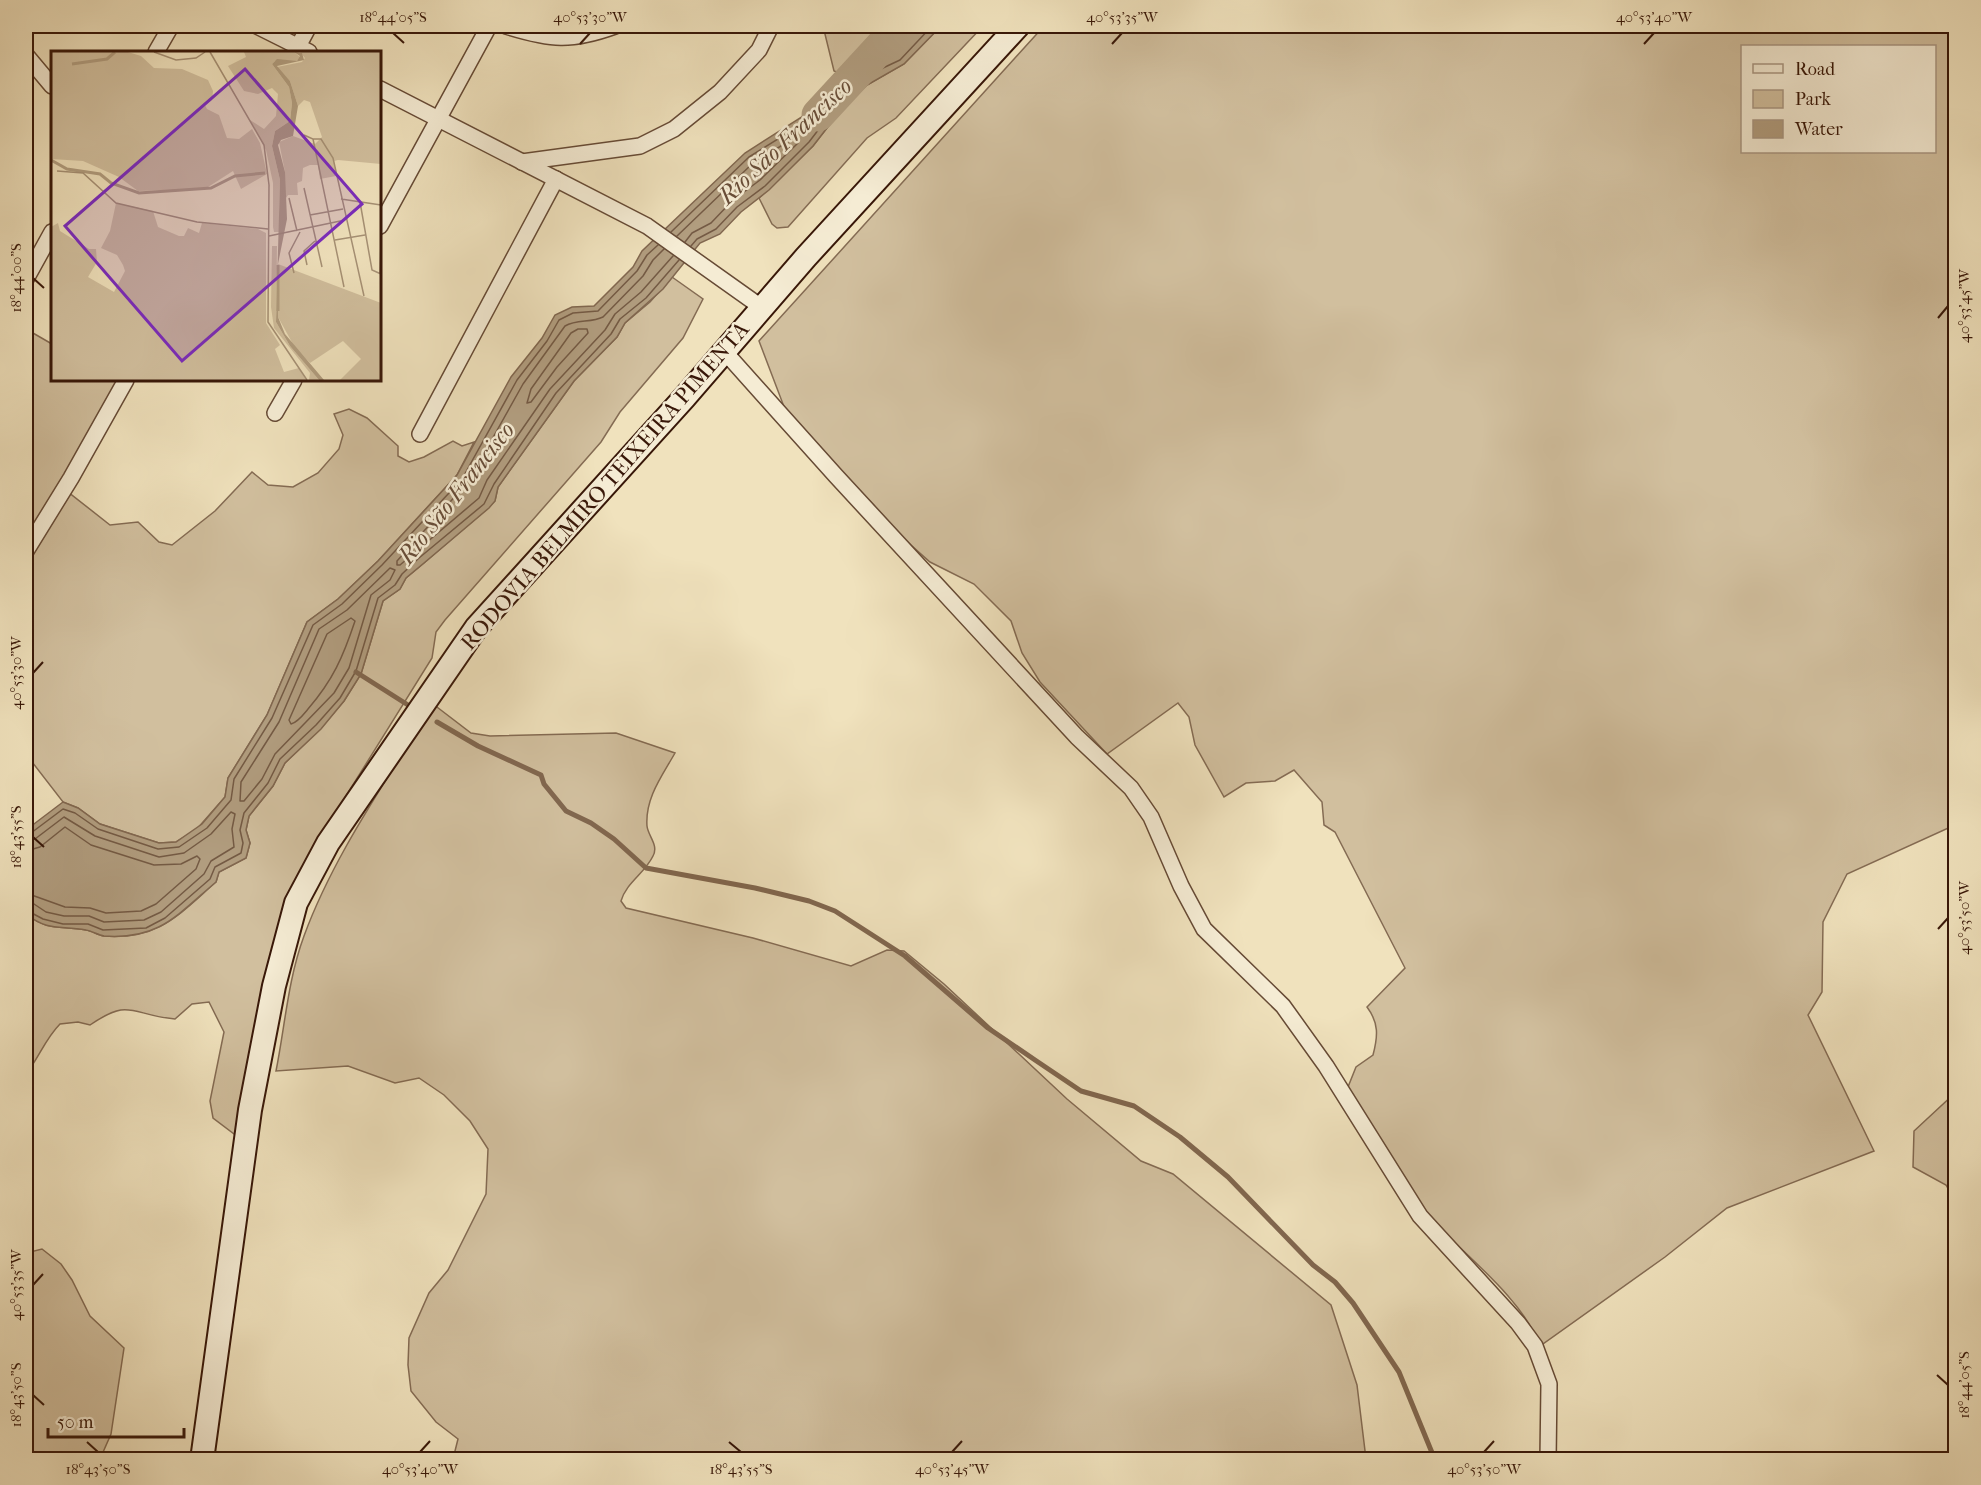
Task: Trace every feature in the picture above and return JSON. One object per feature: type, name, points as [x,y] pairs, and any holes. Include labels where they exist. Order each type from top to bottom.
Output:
[{"type":"main road","name":"RODOVIA BELMIRO TEIXEIRA PIMENTA","points":[[201,1460],[250,1110],[274,986],[296,903],[328,843],[476,628],[761,307],[1018,26]]},
{"type":"street","points":[[157,51],[171,26]]},
{"type":"street","points":[[257,26],[300,50],[309,26]]},
{"type":"street","points":[[381,218],[439,119],[489,26]]},
{"type":"street","points":[[506,26],[536,35],[569,39],[615,26]]},
{"type":"street","points":[[522,162],[640,146],[674,129],[720,92],[759,50],[771,26]]},
{"type":"street","points":[[26,55],[51,85]]},
{"type":"street","points":[[381,90],[647,226],[761,307]]},
{"type":"street","points":[[420,434],[556,179]]},
{"type":"street","points":[[26,279],[51,234]]},
{"type":"street","points":[[724,351],[1077,737],[1131,788],[1151,817],[1181,886],[1204,928],[1283,1006],[1326,1066],[1420,1216],[1518,1323],[1536,1346],[1549,1384],[1548,1460]]},
{"type":"street","points":[[26,551],[71,478],[125,381]]},
{"type":"street","points":[[275,413],[293,381]]},
{"type":"green space","points":[[823,26],[908,26],[864,65],[855,79],[834,71]]},
{"type":"green space","points":[[941,26],[983,26],[896,118],[867,138],[788,227],[777,228],[772,224],[759,198],[813,146],[844,106],[867,85],[904,64]]},
{"type":"green space","points":[[1044,26],[1955,26],[1955,825],[1847,874],[1823,922],[1822,992],[1808,1015],[1874,1151],[1727,1208],[1665,1257],[1540,1346],[1530,1326],[1499,1286],[1408,1194],[1383,1157],[1346,1092],[1356,1067],[1373,1055],[1376,1030],[1374,1019],[1367,1007],[1405,968],[1335,832],[1324,825],[1322,802],[1294,770],[1275,781],[1246,783],[1224,797],[1195,745],[1189,717],[1178,703],[1107,754],[1040,682],[1022,653],[1011,621],[974,584],[930,562],[903,538],[869,500],[820,458],[786,412],[759,341]]},
{"type":"green space","points":[[672,277],[703,299],[683,338],[620,412],[601,442],[436,632],[432,658],[331,820],[308,863],[242,1140],[213,1118],[210,1101],[224,1032],[209,1002],[192,1004],[175,1019],[123,1010],[114,1012],[90,1025],[78,1022],[60,1024],[26,1074],[26,914],[48,926],[86,930],[104,936],[139,934],[154,929],[178,915],[216,882],[219,872],[246,858],[250,843],[246,830],[249,816],[273,786],[285,763],[320,729],[344,701],[361,674],[383,601],[400,589],[406,578],[495,501],[498,487],[574,381],[617,337],[625,323],[650,302]]},
{"type":"green space","points":[[26,329],[51,343],[51,381],[117,381],[126,386],[63,488],[110,525],[138,522],[159,542],[172,545],[215,511],[252,472],[268,485],[293,487],[318,473],[339,449],[343,435],[334,414],[349,409],[367,418],[398,446],[398,456],[409,462],[424,457],[453,441],[462,446],[474,442],[457,475],[378,561],[338,599],[307,622],[267,715],[228,778],[225,797],[196,830],[176,842],[159,843],[100,824],[78,808],[63,802],[29,758],[26,743]]},
{"type":"green space","points":[[433,704],[471,733],[490,736],[616,733],[675,753],[655,788],[649,806],[647,826],[655,852],[650,862],[623,895],[621,901],[626,908],[753,938],[851,966],[887,950],[904,951],[944,984],[1067,1099],[1141,1161],[1173,1174],[1331,1305],[1357,1385],[1366,1459],[453,1459],[458,1439],[436,1422],[411,1391],[408,1365],[409,1338],[429,1293],[448,1270],[486,1194],[488,1149],[470,1121],[444,1095],[419,1078],[395,1083],[348,1066],[276,1071],[294,969],[316,906],[346,846]]},
{"type":"green space","points":[[1955,1093],[1955,1201],[1946,1185],[1913,1167],[1914,1131]]},
{"type":"green space","points":[[42,1249],[61,1264],[72,1280],[90,1316],[124,1348],[111,1434],[100,1459],[26,1459],[26,1253]]},
{"type":"water","points":[[908,26],[941,26],[904,64],[867,85],[844,106],[813,146],[769,190],[741,212],[720,234],[700,243],[663,289],[625,323],[617,337],[574,381],[498,487],[495,501],[489,508],[406,578],[400,589],[383,601],[361,674],[344,701],[321,729],[285,763],[273,786],[249,816],[246,830],[250,843],[246,858],[219,872],[216,882],[178,915],[166,923],[139,934],[104,936],[86,930],[48,926],[26,914],[26,830],[63,802],[78,808],[100,824],[159,843],[176,842],[202,824],[225,797],[228,778],[267,715],[307,622],[338,599],[378,561],[457,475],[511,377],[542,338],[555,315],[572,307],[594,306],[633,267],[642,251],[745,153],[827,101],[836,91],[855,79],[878,50]]},
{"type":"waterway","name":"Rio São Francisco","points":[[818,115],[900,26]]},
{"type":"waterway","points":[[356,672],[408,705]]},
{"type":"waterway","points":[[437,722],[478,746],[541,775],[544,784],[566,811],[591,823],[614,839],[646,868],[755,888],[809,901],[835,911],[905,956],[988,1028],[1081,1091],[1134,1106],[1180,1137],[1228,1177],[1313,1265],[1335,1282],[1353,1303],[1399,1372],[1435,1460]]}]
